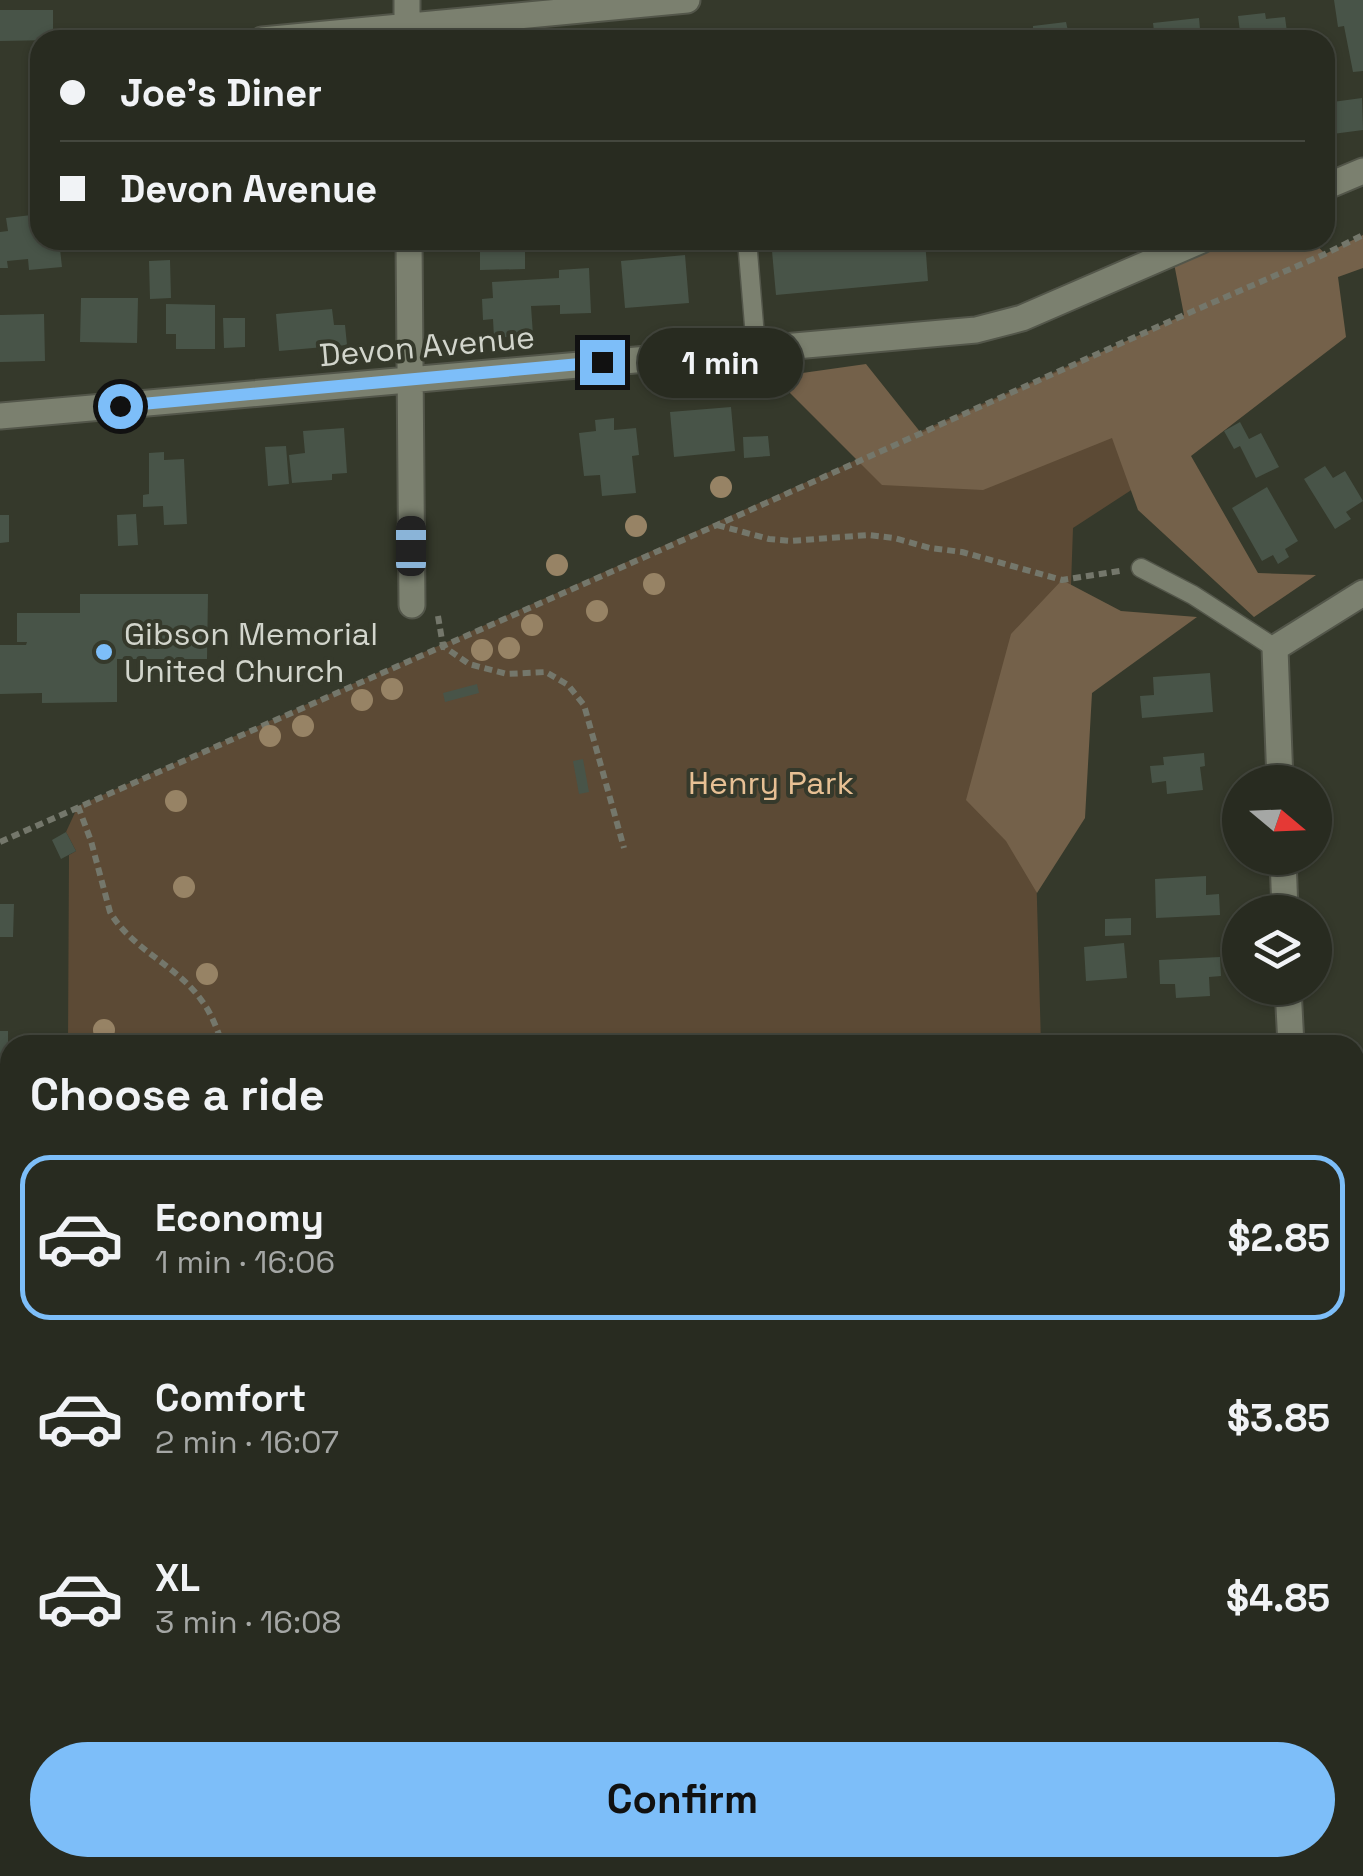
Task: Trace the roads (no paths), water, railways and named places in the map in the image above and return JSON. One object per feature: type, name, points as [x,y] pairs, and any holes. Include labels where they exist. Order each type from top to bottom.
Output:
[{"type":"street","points":[[406,0],[407,30]]},
{"type":"street","points":[[432,30],[686,0]]},
{"type":"street","points":[[1335,183],[1363,171]]},
{"type":"street","points":[[408,250],[412,605]]},
{"type":"street","name":"Devon Avenue","points":[[0,416],[976,330],[1022,318],[1179,250]]},
{"type":"street","points":[[1279,765],[1275,648],[1363,593]]},
{"type":"street","points":[[1289,1005],[1290,1035]]},
{"type":"lane","points":[[748,250],[756,348]]},
{"type":"lane","points":[[1141,568],[1194,595],[1275,648]]},
{"type":"place","name":"Gibson Memorial United Church","points":[[104,652]]},
{"type":"park label","name":"Henry Park","points":[[771,783]]}]
